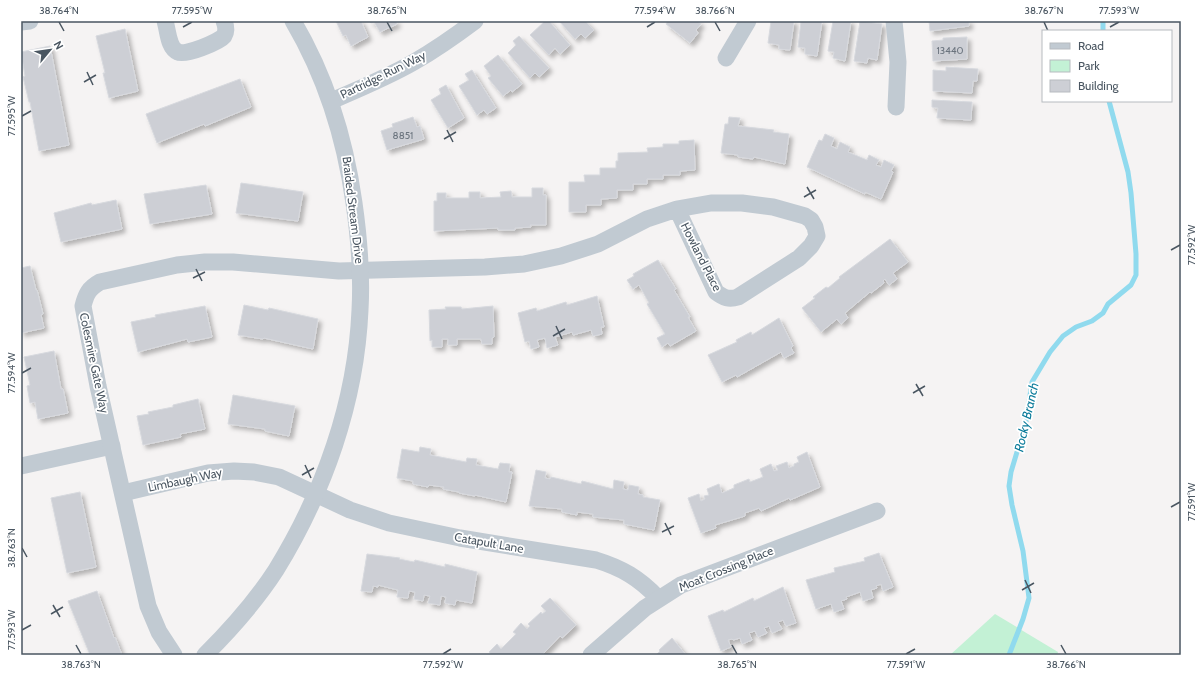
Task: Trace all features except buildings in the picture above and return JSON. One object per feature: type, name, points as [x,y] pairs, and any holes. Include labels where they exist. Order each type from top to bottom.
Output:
[{"type":"street","points":[[21,22],[30,21]]},
{"type":"street","points":[[165,21],[172,46],[178,52],[185,54],[220,40],[225,34],[226,26],[224,21]]},
{"type":"street","name":"Braided Stream Drive","points":[[205,655],[227,633],[250,606],[275,571],[297,533],[315,494],[335,443],[348,400],[356,355],[360,310],[361,270],[358,232],[350,171],[342,135],[331,101],[304,39],[293,21]]},
{"type":"street","name":"Partridge Run Way","points":[[331,101],[414,62],[453,38],[475,21]]},
{"type":"street","points":[[726,58],[748,21]]},
{"type":"street","points":[[894,21],[898,62],[896,107]]},
{"type":"street","name":"Howland Place","points":[[361,270],[485,267],[524,264],[561,256],[598,244],[647,219],[677,209],[711,203],[742,203],[773,207],[805,216],[811,220],[815,227],[817,236],[811,246],[799,258],[738,297],[731,299],[723,298],[716,292],[677,209]]},
{"type":"street","name":"Colesmire Gate Way","points":[[174,655],[159,632],[148,606],[98,386],[83,306],[86,294],[92,287],[100,282],[176,265],[205,262],[233,262],[339,271],[361,270]]},
{"type":"street","points":[[21,466],[112,446]]},
{"type":"street","name":"Limbaugh Way","points":[[123,493],[208,473],[234,471],[254,472],[279,477],[315,494]]},
{"type":"street","name":"Catapult Lane","points":[[315,494],[350,510],[389,523],[460,538],[596,560],[612,565],[630,574],[647,586],[658,598]]},
{"type":"street","name":"Moat Crossing Place","points":[[591,655],[645,608],[658,598],[681,585],[877,511]]},
{"type":"green space","points":[[995,614],[1058,652],[1057,655],[950,655]]},
{"type":"waterway","name":"Rocky Branch","points":[[1103,21],[1103,30]]},
{"type":"waterway","name":"Rocky Branch","points":[[1009,655],[1023,619],[1029,598],[1023,551],[1009,486],[1011,472],[1026,422],[1032,382],[1050,352],[1063,336],[1076,327],[1092,321],[1103,313],[1108,304],[1131,285],[1136,275],[1136,254],[1128,172],[1109,102]]}]
